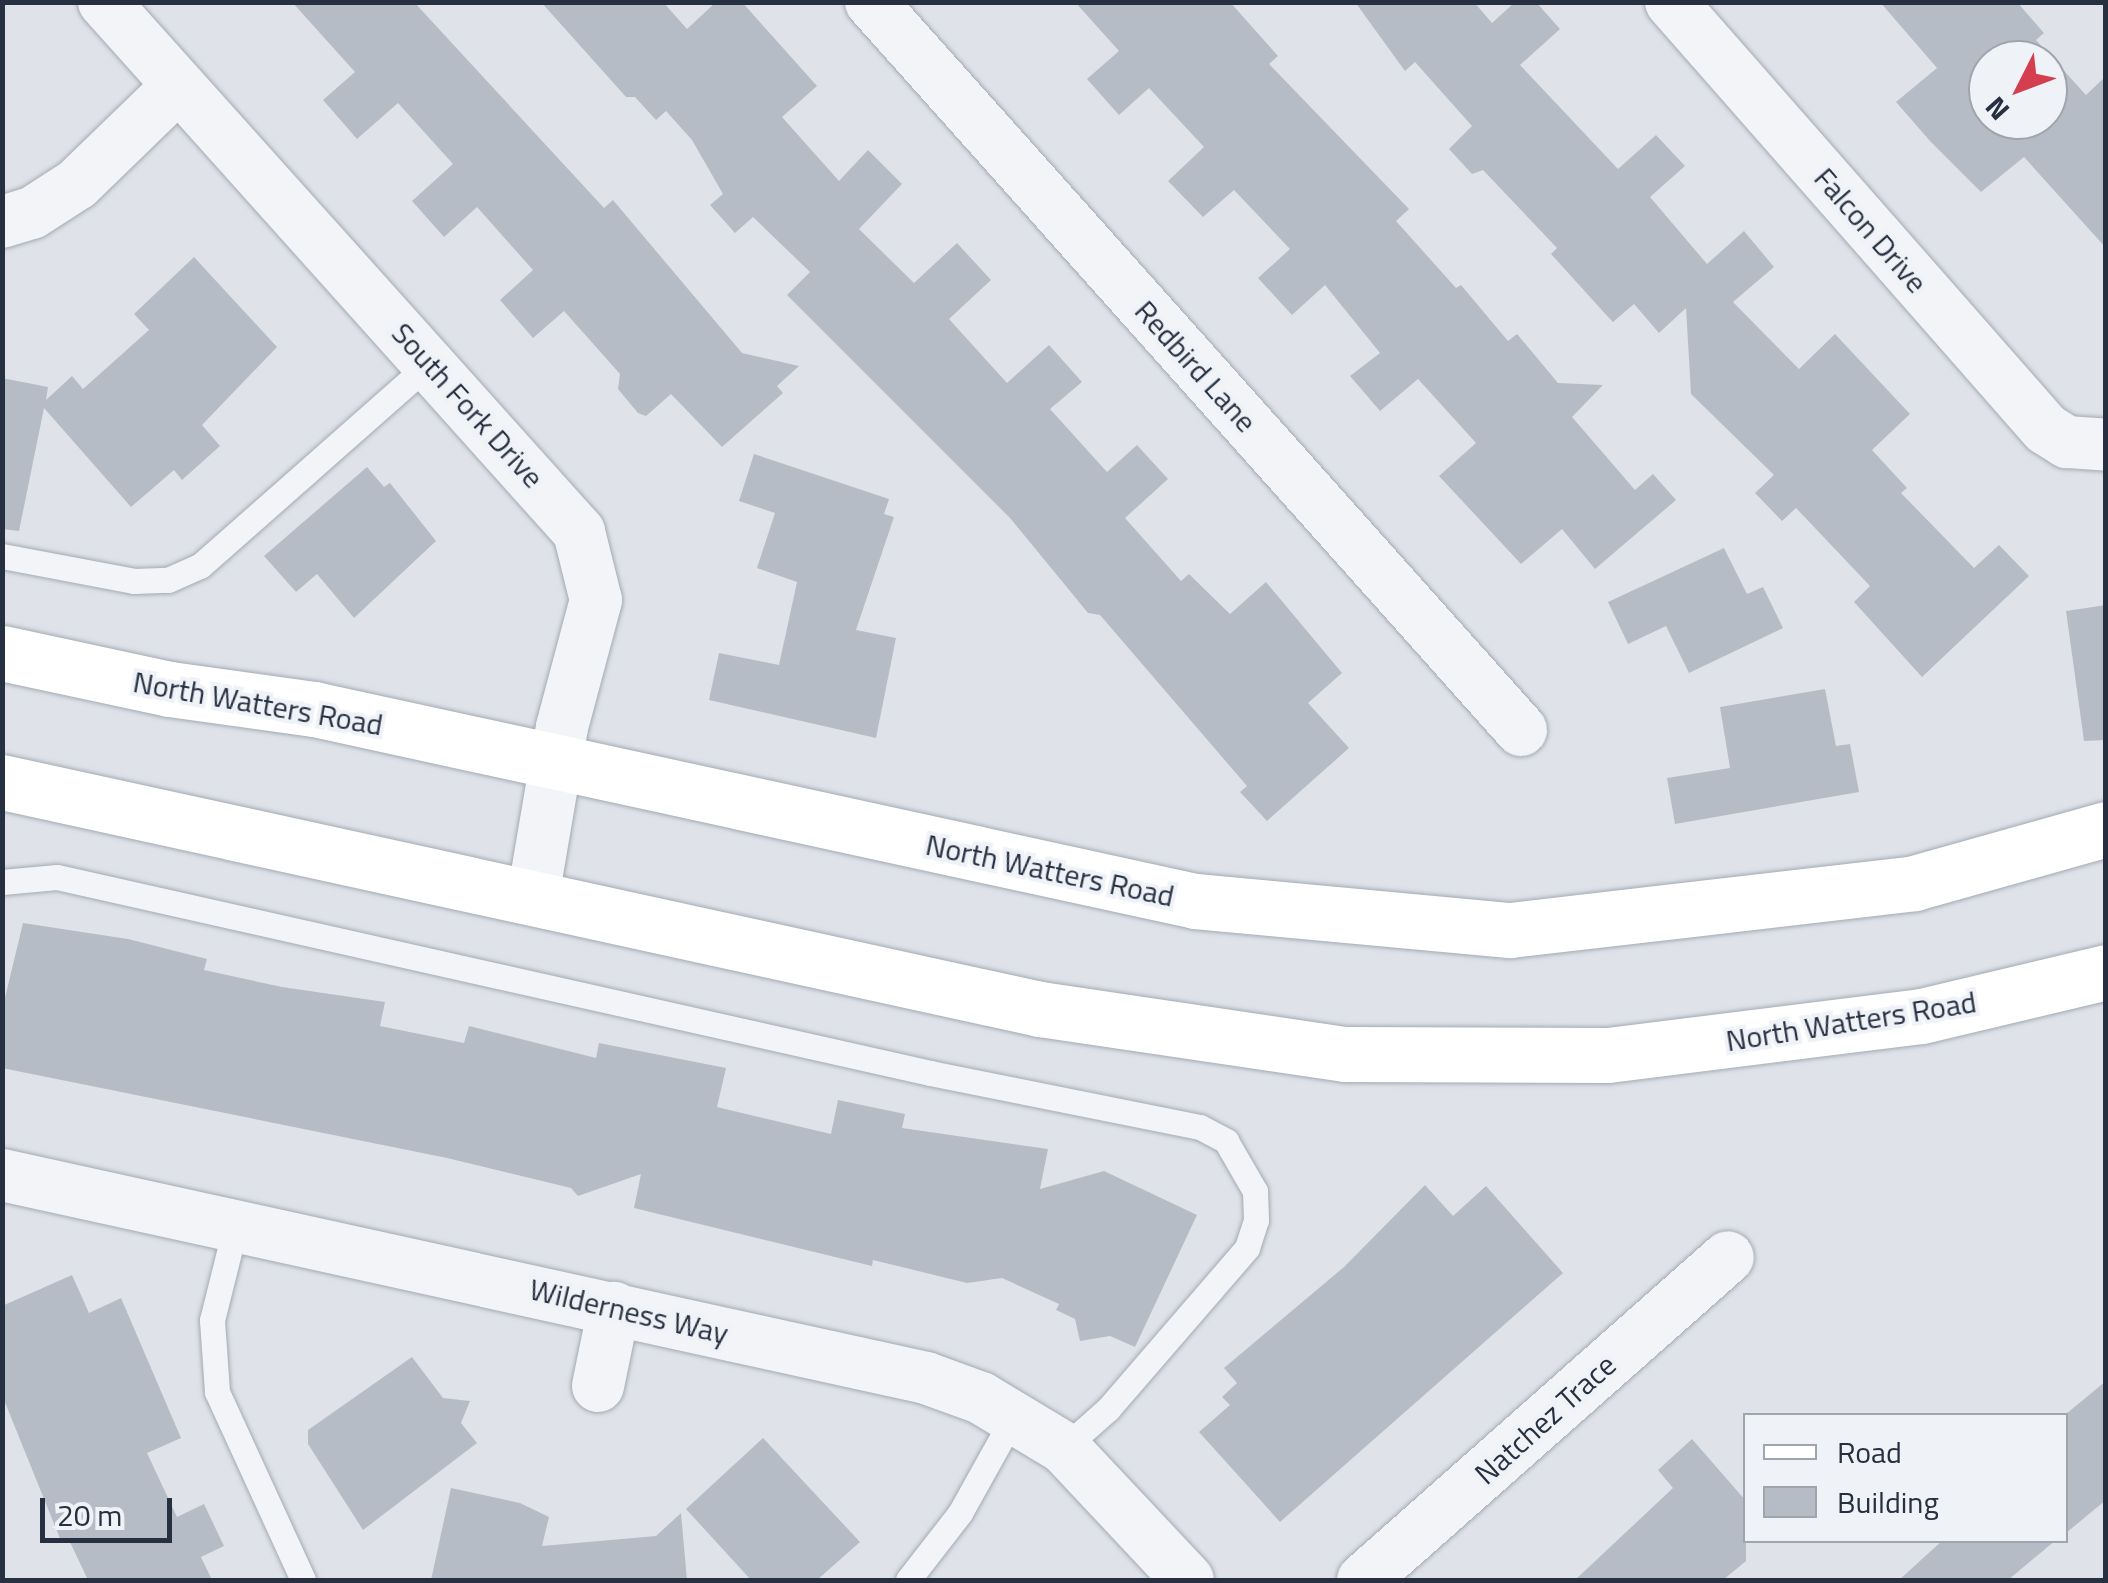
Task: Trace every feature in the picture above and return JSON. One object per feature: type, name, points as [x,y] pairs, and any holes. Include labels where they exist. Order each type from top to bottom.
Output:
[{"type":"main road","name":"North Watters Road","points":[[2,653],[170,689],[314,709],[1195,901],[1510,930],[1914,883],[2106,828]]},
{"type":"main road","name":"North Watters Road","points":[[2,782],[1040,1009],[1344,1054],[1608,1055],[1922,1016],[2106,972]]},
{"type":"street","name":"South Fork Drive","points":[[104,2],[579,532],[596,600],[555,764],[533,896]]},
{"type":"street","name":"Redbird Lane","points":[[871,2],[1521,730]]},
{"type":"street","name":"Falcon Drive","points":[[1671,2],[2046,429],[2093,444]]},
{"type":"street","points":[[2,222],[32,213],[77,184],[178,86]]},
{"type":"street","name":"Wilderness Way","points":[[2,1175],[926,1378],[1014,1416],[1064,1448],[1188,1580]]},
{"type":"street","name":"Natchez Trace","points":[[1362,1580],[1728,1257]]},
{"type":"street","points":[[598,1386],[614,1308]]},
{"type":"lane","points":[[2,556],[134,582],[168,580],[200,566],[430,363]]},
{"type":"lane","points":[[2,882],[57,877],[967,1081],[1200,1126],[1235,1152],[1254,1191],[1256,1220],[1247,1248],[1108,1409],[1064,1448]]},
{"type":"lane","points":[[236,1224],[212,1320],[217,1392],[303,1580]]},
{"type":"lane","points":[[908,1580],[960,1513],[1014,1416]]},
{"type":"building","points":[[292,2],[414,2],[604,208],[613,200],[742,353],[799,366],[777,386],[783,393],[722,447],[671,394],[646,416],[638,413],[618,389],[620,374],[564,311],[533,338],[500,300],[533,270],[477,207],[444,237],[412,201],[453,164],[398,103],[357,139],[323,100],[355,72]]},
{"type":"building","points":[[541,2],[663,2],[687,29],[716,2],[742,2],[817,86],[782,117],[839,181],[868,150],[902,184],[859,229],[914,283],[957,243],[991,280],[949,319],[1007,383],[1049,345],[1082,382],[1050,409],[1107,472],[1137,445],[1168,479],[1125,518],[1181,581],[1189,574],[1230,614],[1266,582],[1342,673],[1308,703],[1349,748],[1267,821],[1240,792],[1247,786],[1100,615],[1088,613],[1010,518],[787,295],[810,272],[753,217],[735,233],[710,205],[723,194],[692,140],[666,111],[656,120],[635,97],[626,97]]},
{"type":"building","points":[[1075,2],[1230,2],[1278,56],[1269,64],[1409,209],[1396,221],[1456,288],[1461,285],[1508,341],[1517,334],[1558,383],[1603,385],[1572,417],[1635,490],[1653,474],[1676,500],[1595,569],[1562,529],[1521,564],[1439,476],[1476,443],[1418,379],[1380,411],[1350,376],[1380,353],[1325,285],[1292,315],[1258,278],[1290,249],[1234,190],[1203,217],[1168,181],[1204,147],[1149,88],[1119,115],[1087,79],[1119,51]]},
{"type":"building","points":[[1355,2],[1474,2],[1492,23],[1515,2],[1536,2],[1560,29],[1520,65],[1618,169],[1656,135],[1685,166],[1650,197],[1707,264],[1744,231],[1774,267],[1733,302],[1799,369],[1835,334],[1910,414],[1872,450],[1907,488],[1901,493],[1974,568],[1999,545],[2029,576],[1922,677],[1854,602],[1870,586],[1796,508],[1782,521],[1755,493],[1774,475],[1691,394],[1686,308],[1659,333],[1634,304],[1613,322],[1551,254],[1557,248],[1483,170],[1472,174],[1449,149],[1472,126],[1415,62],[1405,71]]},
{"type":"building","points":[[1880,2],[2017,2],[2044,33],[2036,40],[1968,40],[1968,140],[2068,140],[2068,75],[2086,95],[2106,76],[2106,248],[2024,157],[1981,192],[1896,102],[1937,68]]},
{"type":"building","points":[[194,257],[277,347],[202,425],[220,446],[182,480],[174,470],[131,507],[44,408],[19,531],[2,529],[2,378],[48,387],[46,400],[72,376],[83,389],[149,330],[134,314]]},
{"type":"building","points":[[754,454],[889,499],[884,514],[894,517],[856,630],[896,638],[876,738],[709,700],[719,653],[779,665],[797,582],[757,568],[775,513],[739,501]]},
{"type":"building","points":[[367,467],[384,487],[390,483],[436,541],[354,618],[317,574],[296,592],[264,556]]},
{"type":"building","points":[[1724,548],[1747,594],[1763,587],[1783,628],[1689,673],[1666,626],[1628,644],[1608,602]]},
{"type":"building","points":[[2106,605],[2106,740],[2084,741],[2066,611]]},
{"type":"building","points":[[1825,689],[1836,746],[1850,744],[1859,792],[1675,824],[1667,778],[1730,768],[1720,707]]},
{"type":"building","points":[[23,923],[128,939],[207,959],[204,970],[282,987],[385,1002],[380,1026],[464,1043],[469,1026],[596,1058],[599,1043],[726,1068],[717,1107],[831,1134],[838,1100],[905,1114],[902,1128],[1048,1149],[1040,1189],[1104,1171],[1197,1215],[1135,1347],[1110,1336],[1080,1341],[1075,1319],[1056,1310],[1059,1304],[1002,1278],[967,1283],[873,1260],[872,1266],[634,1208],[641,1174],[578,1196],[571,1188],[447,1158],[2,1068],[2,1010]]},
{"type":"building","points":[[1425,1185],[1453,1216],[1486,1186],[1563,1273],[1280,1522],[1199,1432],[1230,1405],[1222,1397],[1237,1383],[1224,1368],[1344,1267]]},
{"type":"building","points":[[72,1275],[89,1313],[121,1298],[181,1438],[147,1453],[177,1517],[204,1504],[224,1546],[201,1557],[212,1580],[88,1580],[68,1538],[61,1541],[2,1395],[2,1306]]},
{"type":"building","points":[[412,1357],[443,1398],[470,1401],[461,1423],[477,1443],[363,1530],[308,1444],[308,1430]]},
{"type":"building","points":[[2106,1381],[2106,1500],[2068,1531],[2068,1413]]},
{"type":"building","points":[[763,1438],[860,1542],[817,1580],[751,1580],[686,1509]]},
{"type":"building","points":[[1692,1439],[1743,1498],[1746,1561],[1723,1580],[1575,1580],[1673,1488],[1658,1470]]},
{"type":"building","points":[[451,1488],[520,1503],[549,1517],[542,1546],[656,1536],[681,1513],[687,1580],[431,1580]]},
{"type":"building","points":[[1940,1543],[2052,1543],[2008,1580],[1899,1580]]}]
